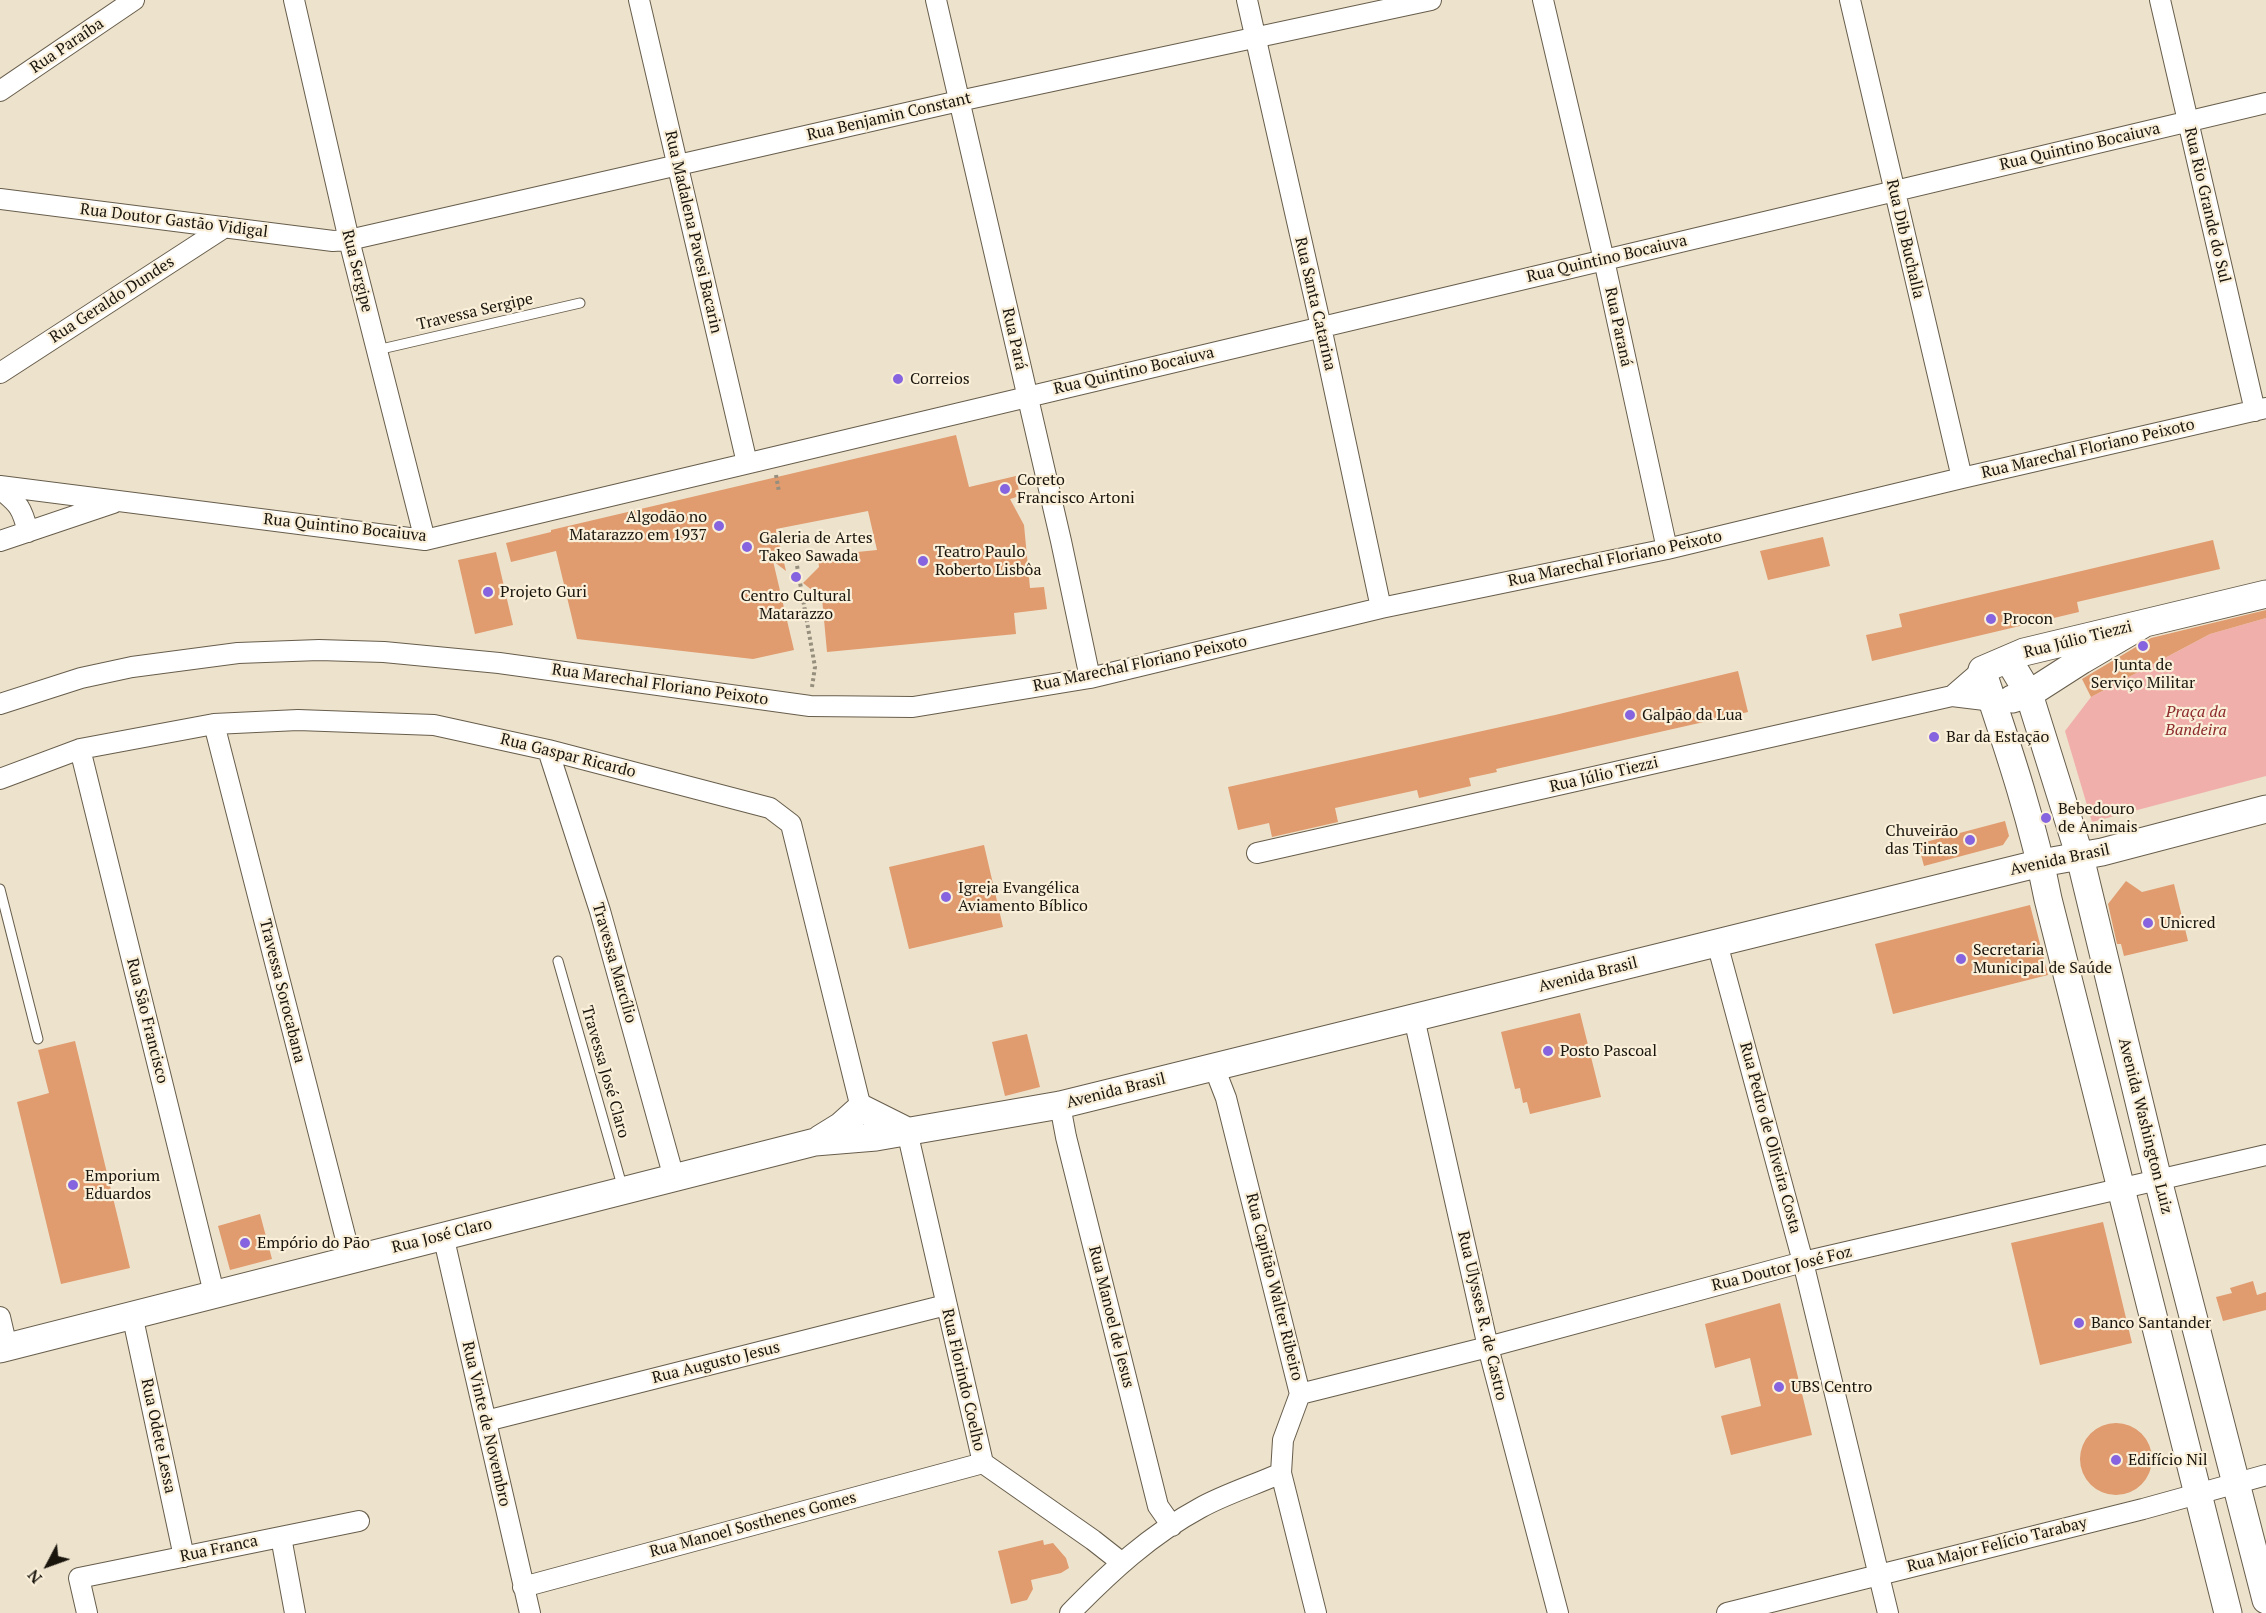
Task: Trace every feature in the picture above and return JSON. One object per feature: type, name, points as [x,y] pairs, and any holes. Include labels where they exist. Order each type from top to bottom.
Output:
[{"type":"street","name":"Rua Paraíba","points":[[0,92],[134,0]]},
{"type":"street","name":"Rua Sergipe","points":[[294,0],[349,240],[424,540]]},
{"type":"street","name":"Rua Madalena Pavesi Bacarin","points":[[639,0],[747,463]]},
{"type":"street","name":"Rua Pará","points":[[936,0],[1090,678]]},
{"type":"street","name":"Rua Santa Catarina","points":[[1247,0],[1321,327],[1381,608]]},
{"type":"street","name":"Rua Benjamin Constant","points":[[349,240],[959,101],[1431,0]]},
{"type":"street","name":"Rua Paraná","points":[[1543,0],[1604,260],[1667,549]]},
{"type":"street","name":"Rua Dib Buchalla","points":[[1850,0],[1962,478]]},
{"type":"street","name":"Rua Rio Grande do Sul","points":[[2160,0],[2187,122],[2260,409]]},
{"type":"street","name":"Rua Quintino Bocaiuva","points":[[0,541],[119,502],[424,540],[2266,103]]},
{"type":"street","name":"Rua Doutor Gastão Vidigal","points":[[0,199],[333,241],[349,240]]},
{"type":"street","name":"Rua Geraldo Dundes","points":[[0,373],[225,227]]},
{"type":"street","name":"Rua Marechal Floriano Peixoto","points":[[0,704],[81,678],[142,666],[238,653],[319,650],[384,652],[500,663],[810,706],[913,707],[1090,678],[1381,608],[1667,549],[2260,409]]},
{"type":"street","points":[[0,487],[119,502]]},
{"type":"street","points":[[0,487],[17,502],[23,511],[27,532]]},
{"type":"street","name":"Rua Júlio Tiezzi","points":[[1952,696],[1982,670],[2024,652],[2266,594]]},
{"type":"street","points":[[2029,694],[2082,660],[2152,622]]},
{"type":"street","name":"Avenida Washington Luiz","points":[[2008,659],[2029,694],[2080,857],[2158,1180],[2266,1600]]},
{"type":"street","points":[[1982,670],[2041,863],[2228,1613]]},
{"type":"street","name":"Rua Júlio Tiezzi","points":[[1257,854],[1952,696],[1993,701],[2029,694]]},
{"type":"street","name":"Rua Gaspar Ricardo","points":[[0,779],[80,749],[214,724],[298,720],[434,725],[548,750],[770,808],[791,824],[861,1108]]},
{"type":"street","name":"Travessa Sorocabana","points":[[214,724],[351,1259]]},
{"type":"street","name":"Rua São Francisco","points":[[80,749],[214,1293]]},
{"type":"street","name":"Travessa Marcílio","points":[[548,750],[600,911],[674,1178]]},
{"type":"street","name":"Avenida Brasil","points":[[907,1131],[1060,1105],[2041,863],[2080,857],[2266,809]]},
{"type":"street","name":"Rua Pedro de Oliveira Costa","points":[[1717,943],[1803,1262],[1888,1613]]},
{"type":"street","name":"Rua Ulysses R. de Castro","points":[[1414,1018],[1488,1347],[1558,1613]]},
{"type":"street","name":"Rua Capitão Walter Ribeiro","points":[[1214,1067],[1226,1098],[1300,1394],[1283,1440],[1281,1473],[1316,1613]]},
{"type":"street","name":"Rua Manoel de Jesus","points":[[1060,1105],[1158,1506],[1172,1526]]},
{"type":"street","points":[[861,1108],[907,1131]]},
{"type":"street","name":"Rua José Claro","points":[[815,1142],[841,1126],[861,1108]]},
{"type":"street","name":"Rua José Claro","points":[[3,1348],[815,1142],[876,1137],[907,1131]]},
{"type":"street","name":"Rua Florindo Coelho","points":[[907,1131],[983,1463],[1121,1562]]},
{"type":"street","name":"Rua Doutor José Foz","points":[[1300,1394],[1488,1347],[1803,1262],[2266,1155]]},
{"type":"street","name":"Rua Vinte de Novembro","points":[[443,1235],[530,1613]]},
{"type":"street","name":"Rua Augusto Jesus","points":[[486,1421],[946,1305]]},
{"type":"street","name":"Rua Odete Lessa","points":[[132,1314],[184,1557]]},
{"type":"street","points":[[0,1317],[3,1348]]},
{"type":"street","name":"Rua Manoel Sosthenes Gomes","points":[[524,1587],[983,1463]]},
{"type":"street","points":[[1070,1613],[1089,1604],[1121,1562],[1172,1526],[1201,1507],[1281,1473]]},
{"type":"street","name":"Rua Major Felício Tarabay","points":[[1727,1613],[2266,1475]]},
{"type":"street","name":"Rua Franca","points":[[87,1613],[79,1578],[359,1521]]},
{"type":"street","points":[[281,1537],[295,1613]]},
{"type":"lane","name":"Travessa Sergipe","points":[[376,350],[580,303]]},
{"type":"lane","points":[[0,889],[38,1039]]},
{"type":"lane","name":"Travessa José Claro","points":[[558,961],[624,1192]]},
{"type":"path","points":[[796,560],[815,667],[810,706]]},
{"type":"green space","name":"Praça da Bandeira","points":[[2266,618],[2266,776],[2092,822],[2065,731],[2091,697],[2210,634]]},
{"type":"building","points":[[956,435],[969,487],[1016,476],[1020,496],[1010,499],[1024,525],[1030,588],[1044,587],[1047,609],[1014,613],[1016,634],[827,652],[822,598],[803,583],[819,567],[818,556],[877,550],[868,511],[776,529],[786,571],[773,561],[794,650],[753,659],[577,639],[556,551],[511,562],[506,543],[551,532],[551,530]]},
{"type":"building","points":[[1823,537],[1830,566],[1768,580],[1760,551]]},
{"type":"building","points":[[2213,540],[2220,569],[2077,602],[2079,612],[1872,661],[1866,635],[1902,627],[1899,614]]},
{"type":"building","name":"Projeto Guri","points":[[496,552],[513,625],[475,634],[458,560]]},
{"type":"building","points":[[2266,610],[2266,618],[2210,634],[2091,697],[2082,679],[2151,638]]},
{"type":"building","points":[[1738,671],[1748,712],[1496,769],[1497,772],[1469,778],[1471,786],[1419,798],[1417,790],[1335,808],[1338,822],[1272,837],[1269,823],[1238,830],[1228,787],[1555,715]]},
{"type":"building","name":"Chuveirão das Tintas","points":[[2005,821],[2009,836],[2003,845],[1924,866],[1918,844]]},
{"type":"building","name":"Igreja Evangélica Aviamento Bíblico","points":[[984,845],[1003,927],[909,949],[889,867]]},
{"type":"building","name":"Unicred","points":[[2126,881],[2142,892],[2174,884],[2188,941],[2124,956],[2121,944],[2117,944],[2108,904]]},
{"type":"building","name":"Secretaria Municipal de Saúde","points":[[2030,905],[2048,975],[1893,1014],[1875,944]]},
{"type":"building","name":"Posto Pascoal","points":[[1580,1013],[1601,1097],[1530,1114],[1527,1102],[1523,1103],[1520,1088],[1515,1089],[1501,1032]]},
{"type":"building","points":[[1027,1034],[1040,1087],[1005,1096],[992,1042]]},
{"type":"building","name":"Emporium Eduardos","points":[[75,1041],[130,1268],[61,1284],[17,1102],[49,1093],[38,1050]]},
{"type":"building","name":"Empório do Pão","points":[[260,1214],[272,1259],[230,1270],[218,1226]]},
{"type":"building","points":[[2103,1222],[2132,1343],[2040,1365],[2011,1243]]},
{"type":"building","points":[[2253,1281],[2257,1295],[2266,1292],[2266,1310],[2223,1321],[2216,1297],[2232,1293],[2230,1288]]},
{"type":"building","name":"UBS Centro","points":[[1780,1303],[1812,1435],[1731,1455],[1721,1416],[1761,1406],[1750,1358],[1715,1368],[1705,1324]]},
{"type":"building","name":"Edifício Nil","points":[[2116,1423],[2136,1429],[2146,1439],[2152,1459],[2146,1479],[2136,1489],[2116,1495],[2096,1489],[2086,1479],[2080,1459],[2086,1439],[2096,1429]]},
{"type":"building","points":[[1043,1540],[1044,1545],[1053,1543],[1066,1558],[1069,1568],[1061,1573],[1031,1580],[1033,1589],[1027,1600],[1011,1604],[998,1551]]},
{"type":"place","name":"Correios","points":[[898,379]]},
{"type":"place","name":"Coreto Francisco Artoni","points":[[1005,489]]},
{"type":"place","name":"Algodão no Matarazzo em 1937","points":[[719,526]]},
{"type":"place","name":"Galeria de Artes Takeo Sawada","points":[[747,547]]},
{"type":"place","name":"Teatro Paulo Roberto Lisbôa","points":[[923,561]]},
{"type":"place","name":"Centro Cultural Matarazzo","points":[[796,577]]},
{"type":"place","name":"Projeto Guri","points":[[488,592]]},
{"type":"place","name":"Procon","points":[[1991,619]]},
{"type":"place","name":"Junta de Serviço Militar","points":[[2143,646]]},
{"type":"place","name":"Galpão da Lua","points":[[1630,715]]},
{"type":"place","name":"Bar da Estação","points":[[1934,737]]},
{"type":"place","name":"Bebedouro de Animais","points":[[2046,818]]},
{"type":"place","name":"Chuveirão das Tintas","points":[[1970,840]]},
{"type":"place","name":"Igreja Evangélica Aviamento Bíblico","points":[[946,897]]},
{"type":"place","name":"Unicred","points":[[2148,923]]},
{"type":"place","name":"Secretaria Municipal de Saúde","points":[[1961,959]]},
{"type":"place","name":"Posto Pascoal","points":[[1548,1051]]},
{"type":"place","name":"Emporium Eduardos","points":[[73,1185]]},
{"type":"place","name":"Empório do Pão","points":[[245,1243]]},
{"type":"place","name":"Banco Santander","points":[[2079,1323]]},
{"type":"place","name":"UBS Centro","points":[[1779,1387]]},
{"type":"place","name":"Edifício Nil","points":[[2116,1460]]}]
